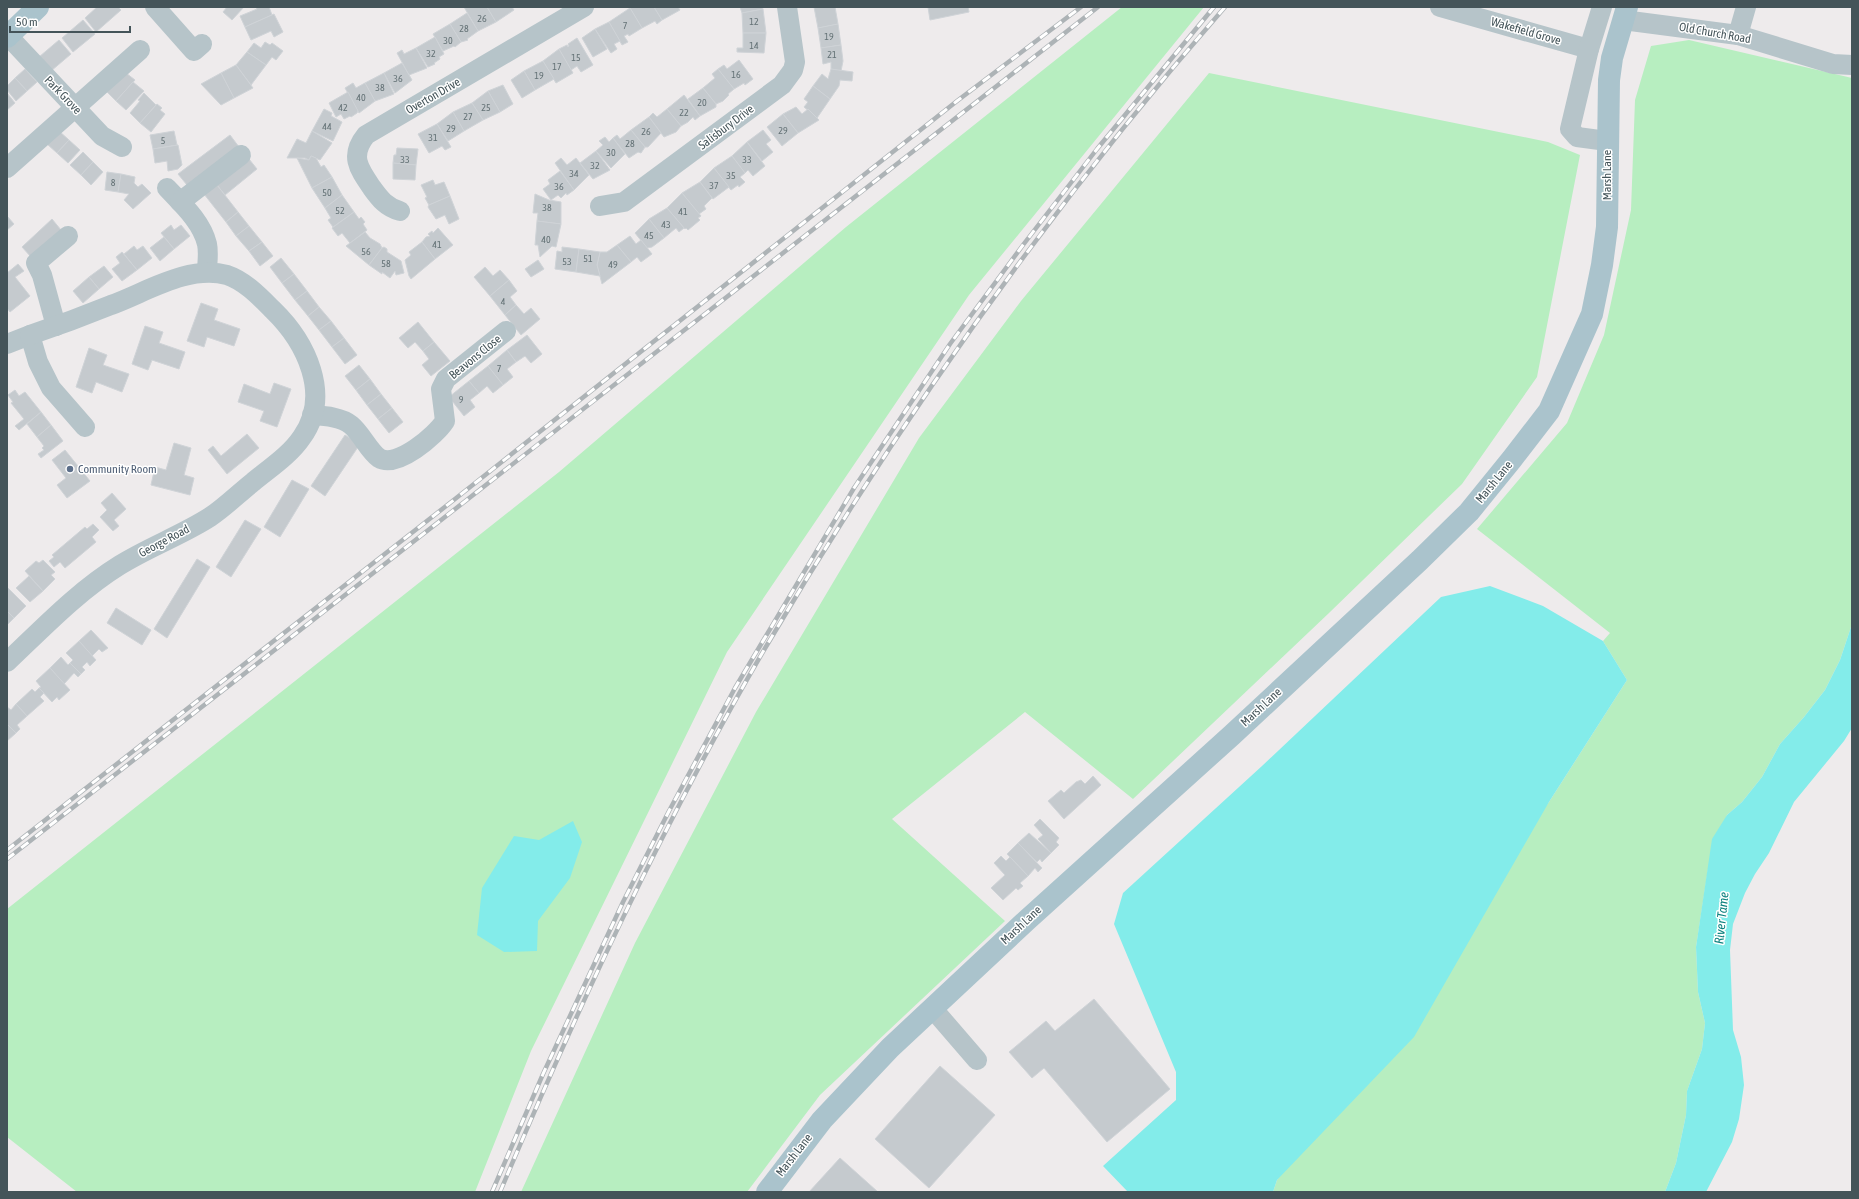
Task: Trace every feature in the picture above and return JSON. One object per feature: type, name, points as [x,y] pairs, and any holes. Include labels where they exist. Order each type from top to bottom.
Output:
[{"type":"main road","points":[[8,37],[38,7]]},
{"type":"main road","name":"Marsh Lane","points":[[766,1192],[822,1120],[890,1048],[1027,920],[1232,735],[1420,560],[1469,512],[1549,411],[1592,314],[1602,265],[1607,228],[1609,80],[1612,58],[1625,13]]},
{"type":"street","points":[[155,7],[194,51],[202,44]]},
{"type":"street","name":"Overton Drive","points":[[400,211],[390,208],[381,200],[359,169],[358,150],[360,142],[366,135],[584,7]]},
{"type":"street","name":"Salisbury Drive","points":[[600,206],[624,202],[782,85],[793,70],[795,62],[787,7]]},
{"type":"street","name":"Wakefield Grove","points":[[1440,7],[1589,49]]},
{"type":"street","name":"Marsh Lane","points":[[1602,7],[1589,49],[1570,129],[1577,137],[1607,142]]},
{"type":"street","points":[[1738,35],[1746,7]]},
{"type":"street","name":"Old Church Road","points":[[1625,13],[1738,35],[1833,64],[1852,65]]},
{"type":"street","name":"Park Grove","points":[[8,37],[102,136],[122,148]]},
{"type":"street","points":[[8,168],[140,50]]},
{"type":"street","points":[[207,272],[207,244],[200,229],[173,195],[241,155]]},
{"type":"street","points":[[56,326],[42,275],[36,263],[68,236]]},
{"type":"street","name":"George Road","points":[[7,344],[113,304],[154,286],[190,275],[207,272],[228,276],[251,289],[276,313],[302,347],[313,373],[314,383],[312,415],[307,430],[291,450],[210,517],[121,564],[94,582],[7,662]]},
{"type":"street","name":"Beavons Close","points":[[312,415],[337,418],[351,424],[379,458],[391,461],[403,457],[440,430],[446,421],[441,389],[446,379],[506,331]]},
{"type":"street","points":[[30,335],[38,362],[51,388],[85,427]]},
{"type":"street","points":[[933,1009],[977,1060]]},
{"type":"green space","points":[[1122,7],[1204,7],[969,295],[727,652],[531,1051],[475,1192],[77,1192],[7,1137],[7,909],[559,472],[846,227]]},
{"type":"green space","points":[[1689,40],[1852,78],[1852,624],[1840,660],[1825,690],[1780,744],[1762,777],[1742,802],[1727,815],[1708,869],[1696,947],[1698,992],[1705,1023],[1702,1049],[1687,1091],[1686,1115],[1676,1163],[1665,1192],[1273,1192],[1277,1180],[1549,802],[1627,680],[1603,641],[1610,633],[1477,529],[1567,423],[1604,335],[1631,210],[1635,100],[1651,46]]},
{"type":"green space","points":[[1209,73],[1548,142],[1580,155],[1537,377],[1462,484],[1133,799],[1025,712],[892,819],[1005,921],[820,1095],[747,1192],[521,1192],[635,943],[756,712],[919,438],[1021,301]]},
{"type":"water","points":[[1490,586],[1543,606],[1603,641],[1627,680],[1549,802],[1414,1037],[1277,1180],[1273,1192],[1128,1192],[1103,1166],[1176,1100],[1176,1072],[1114,924],[1123,893],[1262,766],[1441,597]]},
{"type":"water","name":"River Tame","points":[[1852,624],[1852,728],[1844,741],[1794,802],[1769,853],[1755,874],[1745,893],[1733,924],[1730,950],[1733,1030],[1741,1057],[1744,1085],[1739,1119],[1732,1142],[1706,1192],[1665,1192],[1676,1163],[1686,1115],[1687,1091],[1702,1049],[1705,1023],[1698,992],[1696,947],[1712,839],[1727,815],[1742,802],[1762,777],[1780,744],[1825,690],[1840,660]]},
{"type":"water","points":[[573,821],[582,842],[570,878],[538,921],[537,951],[504,952],[477,935],[482,888],[514,836],[539,840]]},
{"type":"building","points":[[97,7],[118,7],[121,10],[96,32],[85,18]]},
{"type":"building","points":[[227,7],[244,7],[232,20],[223,12]]},
{"type":"building","points":[[256,7],[269,7],[272,15],[245,27],[240,16],[257,9]]},
{"type":"building","points":[[464,7],[487,7],[496,22],[478,31]]},
{"type":"building","points":[[487,7],[512,7],[514,10],[496,22]]},
{"type":"building","points":[[654,7],[662,20],[657,24],[655,21],[642,28],[630,8]]},
{"type":"building","points":[[654,7],[678,7],[680,10],[662,20]]},
{"type":"building","points":[[740,7],[762,7],[763,9],[742,13]]},
{"type":"building","points":[[814,7],[835,7],[838,24],[818,28]]},
{"type":"building","points":[[928,7],[968,7],[969,12],[930,20]]},
{"type":"building","points":[[630,8],[642,28],[629,36],[628,34],[624,36],[628,42],[622,45],[609,22]]},
{"type":"building","points":[[763,9],[766,33],[743,33],[742,13]]},
{"type":"building","points":[[467,13],[478,31],[467,39],[468,40],[461,42],[450,24]]},
{"type":"building","points":[[274,14],[283,32],[274,37],[271,31],[251,40],[245,27]]},
{"type":"building","points":[[83,20],[95,34],[73,52],[62,38]]},
{"type":"building","points":[[609,22],[620,41],[614,44],[617,49],[611,53],[595,29]]},
{"type":"building","points":[[450,24],[461,42],[455,47],[454,46],[443,51],[433,34]]},
{"type":"building","points":[[838,24],[841,45],[821,48],[818,28]]},
{"type":"building","points":[[595,29],[607,49],[593,57],[582,38]]},
{"type":"building","points":[[743,33],[766,33],[764,53],[737,52],[737,48],[743,48]]},
{"type":"building","points":[[435,37],[444,54],[439,57],[440,59],[434,63],[435,64],[428,67],[416,48]]},
{"type":"building","points":[[577,38],[593,65],[581,72],[577,66],[571,70],[559,49],[567,45],[568,47],[568,44]]},
{"type":"building","points":[[59,40],[71,54],[51,71],[39,57]]},
{"type":"building","points":[[265,42],[270,45],[272,43],[283,51],[276,60],[272,57],[266,65],[247,52],[254,43],[261,48]]},
{"type":"building","points":[[841,45],[843,61],[841,71],[831,69],[831,62],[823,64],[821,48]]},
{"type":"building","points":[[416,48],[427,68],[409,75],[397,53],[402,50],[404,54]]},
{"type":"building","points":[[559,49],[573,73],[556,83],[543,61]]},
{"type":"building","points":[[247,52],[266,65],[251,85],[236,65]]},
{"type":"building","points":[[739,60],[753,79],[745,85],[744,83],[734,89],[718,69],[724,65],[727,69]]},
{"type":"building","points":[[543,61],[554,79],[535,90],[524,71]]},
{"type":"building","points":[[402,63],[412,80],[395,93],[384,73]]},
{"type":"building","points":[[236,65],[253,88],[234,98],[221,73]]},
{"type":"building","points":[[25,69],[37,82],[27,91],[15,78]]},
{"type":"building","points":[[718,69],[734,89],[723,101],[716,104],[703,88],[715,78],[712,74]]},
{"type":"building","points":[[831,69],[853,72],[852,81],[840,80],[839,86],[830,99],[813,86],[822,74],[828,79]]},
{"type":"building","points":[[524,71],[535,90],[522,98],[511,80]]},
{"type":"building","points":[[126,73],[135,80],[116,101],[106,91]]},
{"type":"building","points":[[221,73],[234,98],[221,105],[201,84]]},
{"type":"building","points":[[384,73],[394,94],[375,101],[365,83]]},
{"type":"building","points":[[15,78],[27,91],[16,101],[7,90],[7,86]]},
{"type":"building","points":[[133,82],[144,91],[126,110],[116,101]]},
{"type":"building","points":[[353,83],[356,88],[365,83],[375,101],[359,113],[345,88]]},
{"type":"building","points":[[503,85],[513,104],[500,112],[488,91]]},
{"type":"building","points":[[813,86],[830,99],[817,118],[804,107],[808,102],[804,99]]},
{"type":"building","points":[[703,88],[716,104],[716,107],[700,116],[688,99]]},
{"type":"building","points":[[488,91],[500,112],[483,120],[472,103]]},
{"type":"building","points":[[348,92],[358,111],[351,117],[350,116],[344,119],[341,114],[336,117],[329,103]]},
{"type":"building","points":[[7,93],[15,103],[7,110]]},
{"type":"building","points":[[144,93],[156,105],[140,123],[130,113],[140,101],[138,100]]},
{"type":"building","points":[[684,95],[700,116],[695,120],[693,117],[681,126],[667,109]]},
{"type":"building","points":[[472,103],[483,120],[464,131],[453,112]]},
{"type":"building","points":[[157,104],[162,108],[160,110],[165,114],[151,132],[140,123]]},
{"type":"building","points":[[796,107],[802,114],[808,109],[819,120],[798,133],[783,114]]},
{"type":"building","points":[[324,109],[332,113],[331,116],[342,122],[333,141],[312,131]]},
{"type":"building","points":[[667,109],[681,126],[676,132],[664,137],[649,117],[653,113],[657,117]]},
{"type":"building","points":[[453,112],[464,131],[448,141],[437,124]]},
{"type":"building","points":[[783,114],[798,133],[782,146],[767,127]]},
{"type":"building","points":[[649,117],[661,133],[648,147],[645,147],[631,130]]},
{"type":"building","points":[[437,124],[451,147],[445,150],[442,146],[429,153],[418,134]]},
{"type":"building","points":[[631,130],[645,147],[641,153],[638,152],[629,158],[613,138],[617,135],[620,139]]},
{"type":"building","points":[[763,130],[771,140],[766,144],[773,152],[762,161],[747,142]]},
{"type":"building","points":[[59,131],[69,140],[57,153],[47,144]]},
{"type":"building","points":[[174,131],[177,145],[153,149],[150,135]]},
{"type":"building","points":[[312,131],[332,143],[320,160],[311,156],[309,160],[305,158],[287,158],[297,139],[306,143]]},
{"type":"building","points":[[230,135],[239,147],[187,185],[178,174]]},
{"type":"building","points":[[605,137],[609,142],[613,138],[625,154],[611,168],[596,151],[603,145],[599,141]]},
{"type":"building","points":[[69,140],[80,150],[68,163],[57,153]]},
{"type":"building","points":[[747,142],[765,166],[753,176],[748,170],[745,173],[732,156]]},
{"type":"building","points":[[178,145],[182,165],[178,169],[168,171],[167,161],[155,163],[153,149]]},
{"type":"building","points":[[397,148],[418,149],[416,165],[393,163]]},
{"type":"building","points":[[596,151],[610,170],[593,179],[580,163]]},
{"type":"building","points":[[83,152],[93,162],[81,175],[70,165]]},
{"type":"building","points":[[311,156],[316,158],[321,167],[324,165],[332,177],[312,188],[297,158],[309,160]]},
{"type":"building","points":[[732,156],[745,173],[740,177],[745,182],[739,187],[738,185],[731,190],[714,168]]},
{"type":"building","points":[[561,158],[567,165],[576,158],[589,175],[574,190],[555,163]]},
{"type":"building","points":[[249,159],[257,169],[225,195],[217,185]]},
{"type":"building","points":[[93,162],[103,172],[91,185],[81,175]]},
{"type":"building","points":[[393,163],[416,165],[415,180],[393,179]]},
{"type":"building","points":[[714,168],[729,187],[713,199],[700,182]]},
{"type":"building","points":[[560,171],[574,190],[567,195],[566,193],[561,198],[558,195],[551,200],[543,189],[550,184],[548,180]]},
{"type":"building","points":[[107,172],[121,174],[118,192],[105,190]]},
{"type":"building","points":[[121,174],[135,177],[134,183],[138,187],[142,184],[151,193],[133,209],[124,200],[129,194],[118,192]]},
{"type":"building","points":[[332,177],[342,195],[325,208],[312,188]]},
{"type":"building","points":[[433,180],[435,185],[444,182],[450,196],[429,205],[421,185]]},
{"type":"building","points":[[700,182],[712,198],[704,206],[706,209],[699,214],[682,193]]},
{"type":"building","points":[[217,185],[238,212],[226,222],[204,194]]},
{"type":"building","points":[[682,193],[701,216],[698,218],[700,220],[688,230],[686,228],[685,229],[667,208]]},
{"type":"building","points":[[535,194],[549,200],[561,202],[561,224],[537,221],[538,213],[533,213]]},
{"type":"building","points":[[342,195],[354,212],[333,227],[328,220],[331,218],[325,208]]},
{"type":"building","points":[[450,196],[459,219],[449,224],[445,215],[436,219],[428,207],[429,205]]},
{"type":"building","points":[[667,208],[684,228],[679,232],[676,228],[664,238],[649,219]]},
{"type":"building","points":[[238,212],[249,226],[236,236],[226,222]]},
{"type":"building","points":[[354,212],[359,219],[361,217],[365,222],[363,224],[367,230],[350,243],[342,233],[338,236],[332,228]]},
{"type":"building","points":[[7,216],[14,224],[7,230]]},
{"type":"building","points":[[52,219],[61,230],[31,257],[22,247]]},
{"type":"building","points":[[649,219],[664,238],[652,247],[647,248],[635,233]]},
{"type":"building","points":[[537,221],[561,224],[556,247],[552,246],[540,257],[538,245],[535,245]]},
{"type":"building","points":[[171,225],[174,230],[181,225],[190,236],[174,249],[161,233]]},
{"type":"building","points":[[249,226],[262,242],[249,251],[236,236]]},
{"type":"building","points":[[438,228],[453,245],[435,259],[422,242],[426,237],[430,236],[428,234],[432,231],[433,233]]},
{"type":"building","points":[[365,232],[370,238],[380,244],[382,248],[369,265],[346,246]]},
{"type":"building","points":[[630,236],[636,244],[641,240],[652,254],[641,262],[637,257],[631,262],[617,245]]},
{"type":"building","points":[[164,237],[174,249],[160,261],[150,248]]},
{"type":"building","points":[[262,242],[273,256],[260,266],[249,251]]},
{"type":"building","points":[[422,242],[435,259],[411,279],[405,260],[411,255],[409,252]]},
{"type":"building","points":[[617,245],[631,262],[602,284],[597,265],[600,252],[607,252]]},
{"type":"building","points":[[134,246],[137,250],[143,246],[152,258],[137,270],[124,254]]},
{"type":"building","points":[[384,247],[387,249],[387,252],[401,261],[404,273],[396,275],[395,271],[390,278],[369,265]]},
{"type":"building","points":[[562,247],[579,249],[576,272],[555,269],[557,251],[562,252]]},
{"type":"building","points":[[579,249],[600,252],[597,265],[600,276],[576,272]]},
{"type":"building","points":[[122,252],[137,270],[122,281],[112,269],[120,263],[116,257]]},
{"type":"building","points":[[281,258],[294,274],[282,283],[270,267]]},
{"type":"building","points":[[538,260],[544,269],[531,277],[525,269]]},
{"type":"building","points":[[18,264],[24,271],[15,277],[30,296],[10,312],[7,308],[7,273]]},
{"type":"building","points":[[104,266],[113,277],[99,289],[89,277]]},
{"type":"building","points":[[485,267],[493,276],[500,270],[509,280],[490,296],[474,277]]},
{"type":"building","points":[[294,274],[307,291],[295,300],[282,283]]},
{"type":"building","points":[[89,277],[99,289],[83,303],[73,291]]},
{"type":"building","points":[[509,280],[517,291],[510,297],[516,305],[505,315],[490,296]]},
{"type":"building","points":[[307,291],[319,307],[308,316],[295,300]]},
{"type":"building","points":[[201,303],[218,309],[214,320],[240,329],[234,346],[207,337],[204,347],[187,341]]},
{"type":"building","points":[[516,305],[524,314],[531,308],[540,319],[521,335],[505,315]]},
{"type":"building","points":[[319,307],[331,321],[319,330],[308,316]]},
{"type":"building","points":[[331,321],[344,338],[332,347],[319,330]]},
{"type":"building","points":[[418,322],[434,342],[423,351],[415,342],[408,348],[399,338]]},
{"type":"building","points":[[145,326],[163,332],[159,343],[185,352],[179,369],[152,360],[148,370],[132,364]]},
{"type":"building","points":[[527,335],[542,354],[531,363],[525,356],[516,362],[507,350]]},
{"type":"building","points":[[344,338],[357,355],[345,364],[332,347]]},
{"type":"building","points":[[434,342],[450,361],[431,376],[422,365],[429,359],[423,351]]},
{"type":"building","points":[[89,348],[107,355],[103,365],[129,374],[122,392],[96,382],[92,393],[76,387]]},
{"type":"building","points":[[507,350],[516,362],[507,369],[513,377],[503,385],[488,366]]},
{"type":"building","points":[[359,365],[370,379],[356,390],[345,376]]},
{"type":"building","points":[[488,366],[503,385],[493,393],[487,386],[479,393],[469,381]]},
{"type":"building","points":[[370,379],[381,394],[367,405],[356,390]]},
{"type":"building","points":[[469,381],[479,393],[470,400],[475,407],[464,416],[449,397]]},
{"type":"building","points":[[274,383],[291,389],[277,427],[260,421],[264,411],[238,402],[244,384],[270,394]]},
{"type":"building","points":[[15,390],[19,396],[25,392],[41,412],[19,430],[15,426],[24,419],[11,403],[13,402],[8,395]]},
{"type":"building","points":[[381,394],[392,408],[378,419],[367,405]]},
{"type":"building","points":[[392,408],[403,422],[389,433],[378,419]]},
{"type":"building","points":[[41,412],[51,425],[37,437],[27,424]]},
{"type":"building","points":[[51,425],[63,441],[41,458],[38,454],[44,450],[42,448],[44,446],[37,437]]},
{"type":"building","points":[[247,434],[259,448],[227,474],[208,450],[213,446],[221,456]]},
{"type":"building","points":[[345,435],[360,444],[325,496],[311,486]]},
{"type":"building","points":[[174,443],[191,448],[184,475],[194,478],[190,495],[151,485],[155,467],[166,470]]},
{"type":"building","name":"Community Room","points":[[65,450],[90,481],[67,498],[57,485],[66,478],[52,460]]},
{"type":"building","points":[[292,480],[309,489],[280,537],[264,527]]},
{"type":"building","points":[[112,493],[126,509],[114,520],[119,526],[113,531],[100,517],[107,510],[101,503]]},
{"type":"building","points":[[245,520],[261,529],[231,577],[216,567]]},
{"type":"building","points":[[93,524],[99,530],[92,537],[96,542],[65,568],[60,562],[54,567],[49,561],[54,557],[52,555],[85,527],[87,529]]},
{"type":"building","points":[[197,559],[210,567],[167,638],[154,629]]},
{"type":"building","points":[[43,560],[55,572],[51,575],[55,579],[43,591],[25,571],[36,561],[39,563]]},
{"type":"building","points":[[29,576],[43,591],[30,602],[16,588]]},
{"type":"building","points":[[7,587],[26,606],[14,618],[7,611]]},
{"type":"building","points":[[116,608],[151,630],[142,645],[107,623]]},
{"type":"building","points":[[7,611],[14,618],[7,625]]},
{"type":"building","points":[[91,630],[108,648],[102,652],[99,649],[92,656],[79,641]]},
{"type":"building","points":[[79,641],[96,660],[90,666],[87,662],[82,667],[85,670],[81,674],[70,663],[73,660],[66,653]]},
{"type":"building","points":[[61,657],[68,665],[70,663],[81,674],[78,677],[74,673],[64,684],[50,668]]},
{"type":"building","points":[[50,668],[70,690],[59,700],[57,697],[52,702],[39,688],[41,687],[36,681]]},
{"type":"building","points":[[39,688],[44,693],[40,697],[44,701],[27,716],[16,704],[32,689],[35,692]]},
{"type":"building","points":[[16,704],[27,716],[17,725],[20,729],[16,733],[7,724],[7,707],[11,710]]},
{"type":"building","points":[[7,724],[16,733],[7,741]]},
{"type":"building","points":[[1093,776],[1101,785],[1064,819],[1048,801],[1061,790],[1064,793],[1076,782],[1081,780],[1085,784]]},
{"type":"building","points":[[1040,819],[1059,838],[1056,842],[1059,845],[1051,853],[1038,839],[1043,835],[1034,825]]},
{"type":"building","points":[[1029,833],[1051,853],[1042,862],[1040,859],[1037,862],[1018,843]]},
{"type":"building","points":[[1018,843],[1042,868],[1038,872],[1035,868],[1028,876],[1007,854]]},
{"type":"building","points":[[1001,856],[1006,861],[1010,857],[1028,876],[1020,883],[1023,886],[1018,890],[1016,888],[1003,900],[991,888],[1005,875],[994,863]]},
{"type":"building","points":[[1094,999],[1170,1089],[1107,1142],[1044,1068],[1032,1078],[1009,1052],[1046,1021],[1055,1031]]},
{"type":"building","points":[[940,1066],[995,1115],[929,1188],[875,1139]]},
{"type":"building","points":[[840,1158],[878,1192],[809,1192]]},
{"type":"railway","points":[[7,850],[455,499],[957,101],[1081,7]]},
{"type":"railway","points":[[7,859],[1098,7]]},
{"type":"railway","points":[[492,1192],[543,1074],[623,902],[669,811],[735,688],[854,488],[950,344],[1023,245],[1097,149],[1214,7]]},
{"type":"railway","points":[[500,1192],[591,985],[657,849],[727,716],[764,650],[815,565],[868,481],[923,399],[1038,238],[1098,159],[1225,7]]},
{"type":"place","name":"Community Room","points":[[70,469]]}]
